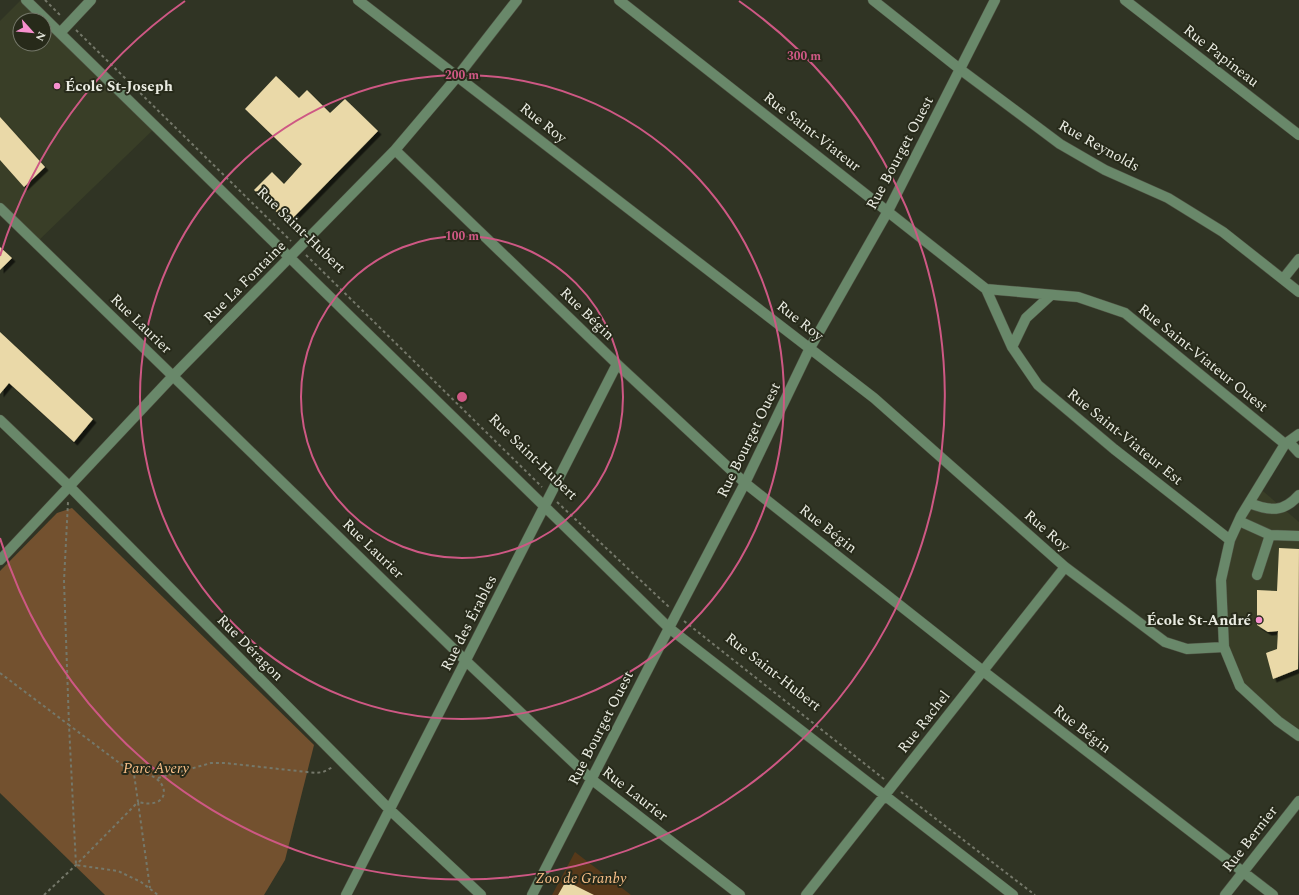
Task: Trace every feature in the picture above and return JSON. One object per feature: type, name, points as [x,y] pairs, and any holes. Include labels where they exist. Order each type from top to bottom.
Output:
[{"type":"street","name":"Rue Saint-Hubert","points":[[26,0],[669,628],[1013,895]]},
{"type":"street","points":[[60,33],[92,0]]},
{"type":"street","name":"Rue Roy","points":[[358,0],[874,398],[1065,567],[1165,642],[1187,649],[1224,647]]},
{"type":"street","name":"Rue La Fontaine","points":[[0,560],[173,376],[395,150],[457,77],[517,0]]},
{"type":"street","name":"Rue Saint-Viateur","points":[[619,0],[986,289]]},
{"type":"street","name":"Rue Reynolds","points":[[873,0],[961,70],[1060,144],[1105,170],[1174,202],[1223,232],[1299,292]]},
{"type":"street","name":"Rue Bourget Ouest","points":[[532,895],[745,483],[810,348],[888,211],[996,0]]},
{"type":"street","name":"Rue Papineau","points":[[1125,0],[1299,135]]},
{"type":"street","name":"Rue Bégin","points":[[395,150],[617,364],[745,483],[983,671],[1274,895]]},
{"type":"street","name":"Rue Laurier","points":[[0,208],[466,661],[591,779],[740,895]]},
{"type":"street","points":[[1283,279],[1299,260]]},
{"type":"street","name":"Rue Saint-Viateur Ouest","points":[[986,289],[1050,296],[1078,297],[1125,313],[1299,453]]},
{"type":"street","name":"Rue Saint-Viateur Est","points":[[986,289],[1012,346],[1038,385],[1114,449],[1230,540]]},
{"type":"street","points":[[1012,346],[1026,318],[1050,296]]},
{"type":"street","name":"Rue des Érables","points":[[346,895],[617,364]]},
{"type":"street","name":"Rue Déragon","points":[[0,420],[69,486],[340,761],[480,895]]},
{"type":"street","points":[[1299,434],[1287,443],[1249,502],[1230,540],[1221,580],[1224,647],[1240,686],[1278,721],[1299,736]]},
{"type":"street","points":[[1249,502],[1264,508],[1276,509],[1286,507],[1299,495]]},
{"type":"street","points":[[1239,521],[1270,535],[1299,536]]},
{"type":"street","points":[[1257,575],[1270,535]]},
{"type":"street","name":"Rue Rachel","points":[[806,895],[1065,567]]},
{"type":"street","name":"Rue Bernier","points":[[1225,895],[1299,801]]},
{"type":"path","name":"Rue Saint-Hubert","points":[[44,0],[550,495],[676,615],[893,786],[1036,895]]},
{"type":"path","points":[[69,486],[64,581],[76,865]]},
{"type":"path","points":[[0,673],[134,774],[143,773],[158,778],[211,764],[225,763],[316,773],[330,769],[340,761]]},
{"type":"path","points":[[134,774],[151,890]]},
{"type":"path","points":[[138,802],[153,805],[160,801],[164,795],[163,786],[158,778]]},
{"type":"path","points":[[44,895],[138,802]]},
{"type":"path","points":[[76,865],[118,871],[141,882],[158,895]]},
{"type":"shaded area","name":"École St-Joseph","points":[[21,0],[26,0],[38,12],[12,12],[12,52],[52,52],[52,25],[156,127],[36,243],[0,208],[0,21]]},
{"type":"shaded area","name":"École St-André","points":[[1257,486],[1299,522],[1299,731],[1296,734],[1243,696],[1220,648],[1218,592],[1230,538]]},
{"type":"green space","name":"Parc Avery","points":[[72,508],[314,745],[285,860],[264,895],[105,895],[0,793],[0,571],[57,513]]},
{"type":"green space","name":"Zoo de Granby","points":[[575,852],[631,895],[552,895]]},
{"type":"building","points":[[276,76],[299,98],[307,90],[330,113],[345,99],[378,131],[288,223],[254,190],[272,172],[284,184],[302,164],[245,109]]},
{"type":"building","points":[[0,117],[45,167],[24,187],[0,160]]},
{"type":"building","points":[[0,247],[12,258],[0,270]]},
{"type":"building","points":[[0,332],[93,419],[74,442],[9,383],[0,394]]},
{"type":"building","points":[[1279,548],[1299,549],[1298,669],[1273,679],[1266,653],[1277,649],[1278,631],[1268,632],[1257,625],[1257,590],[1277,591]]},
{"type":"building","points":[[566,881],[594,895],[558,895]]},
{"type":"place","name":"École St-Joseph","points":[[57,86]]},
{"type":"place","name":"École St-André","points":[[1259,620]]}]
